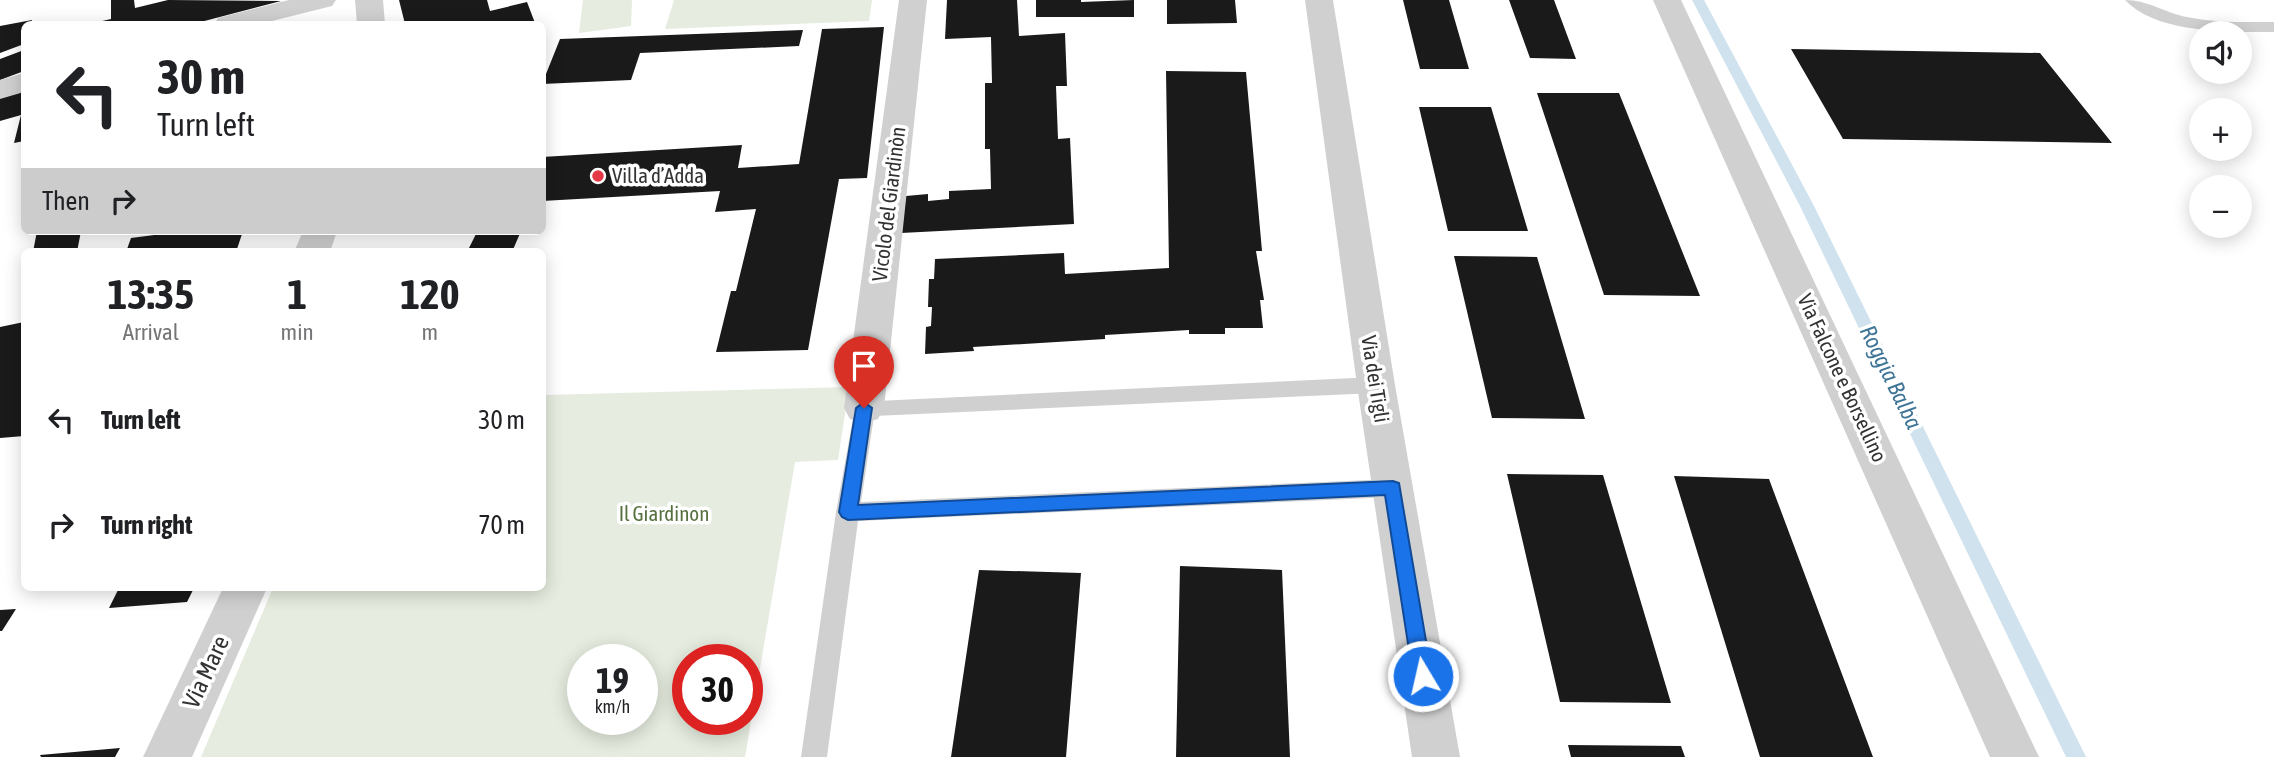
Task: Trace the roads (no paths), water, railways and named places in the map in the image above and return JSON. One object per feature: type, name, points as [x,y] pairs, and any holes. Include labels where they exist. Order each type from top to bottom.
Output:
[{"type":"street","points":[[240,21],[322,0]]},
{"type":"street","points":[[369,0],[371,21]]},
{"type":"street","name":"Vicolo del Giardinòn","points":[[864,408],[914,0]]},
{"type":"street","name":"Via dei Tigli","points":[[1319,0],[1376,385],[1436,757]]},
{"type":"street","name":"Via Falcone e Borsellino","points":[[1667,0],[2015,757]]},
{"type":"street","points":[[0,90],[21,83]]},
{"type":"street","name":"Via Mare","points":[[167,757],[244,591]]},
{"type":"lane","points":[[2133,0],[2155,14],[2184,22],[2274,27]]},
{"type":"lane","points":[[814,757],[864,408],[1376,385]]},
{"type":"lane","points":[[848,512],[1393,488]]},
{"type":"waterway","name":"Roggia Balba","points":[[1698,0],[1807,206],[2076,757]]},
{"type":"place","name":"Villa d’Adda","points":[[598,176]]},
{"type":"park label","name":"Il Giardinon","points":[[664,514]]}]
